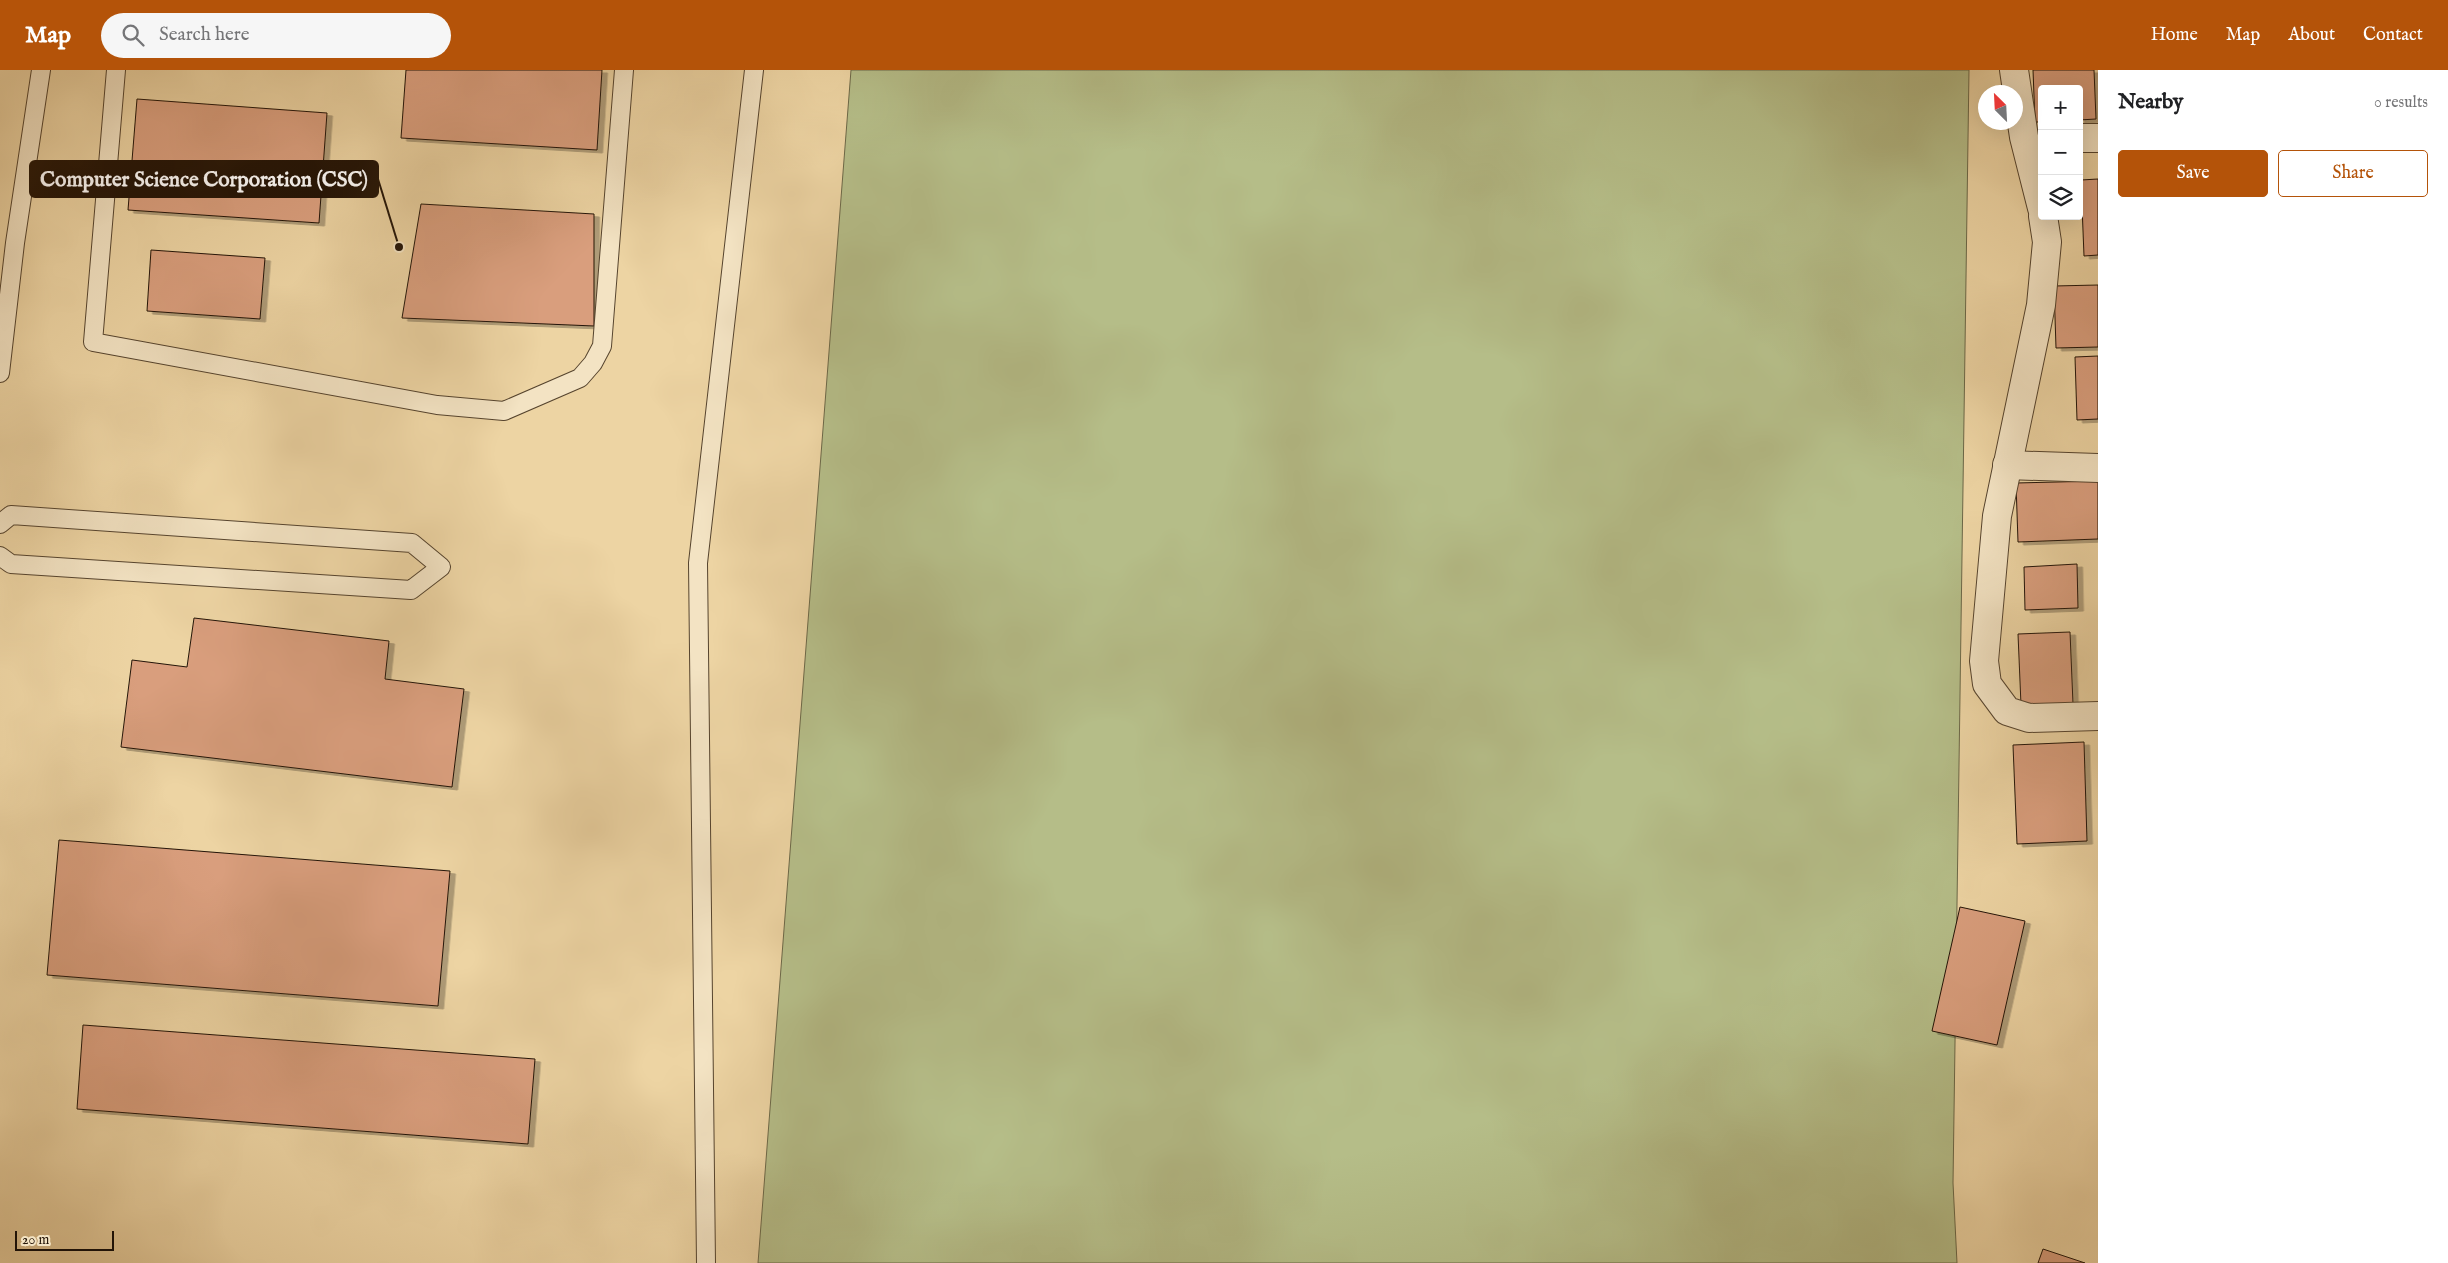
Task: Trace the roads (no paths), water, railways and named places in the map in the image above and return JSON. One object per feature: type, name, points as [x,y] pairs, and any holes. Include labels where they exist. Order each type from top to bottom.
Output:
[{"type":"street","points":[[2014,70],[2033,137],[2038,176]]},
{"type":"street","points":[[2083,138],[2098,138]]},
{"type":"street","points":[[2044,220],[2047,242],[2041,305],[1997,516],[1984,661],[1987,684],[2007,711],[2029,718],[2098,716]]},
{"type":"street","points":[[2007,466],[2098,468]]},
{"type":"lane","points":[[0,373],[40,70]]},
{"type":"lane","points":[[116,70],[93,342],[437,405],[504,411],[580,378],[593,363],[602,346],[624,70]]},
{"type":"lane","points":[[706,1263],[698,563],[754,70]]},
{"type":"lane","points":[[0,524],[11,515],[412,543],[441,567],[411,590],[11,564],[0,556]]},
{"type":"place","name":"Computer Science Corporation (CSC)","points":[[399,247]]}]
